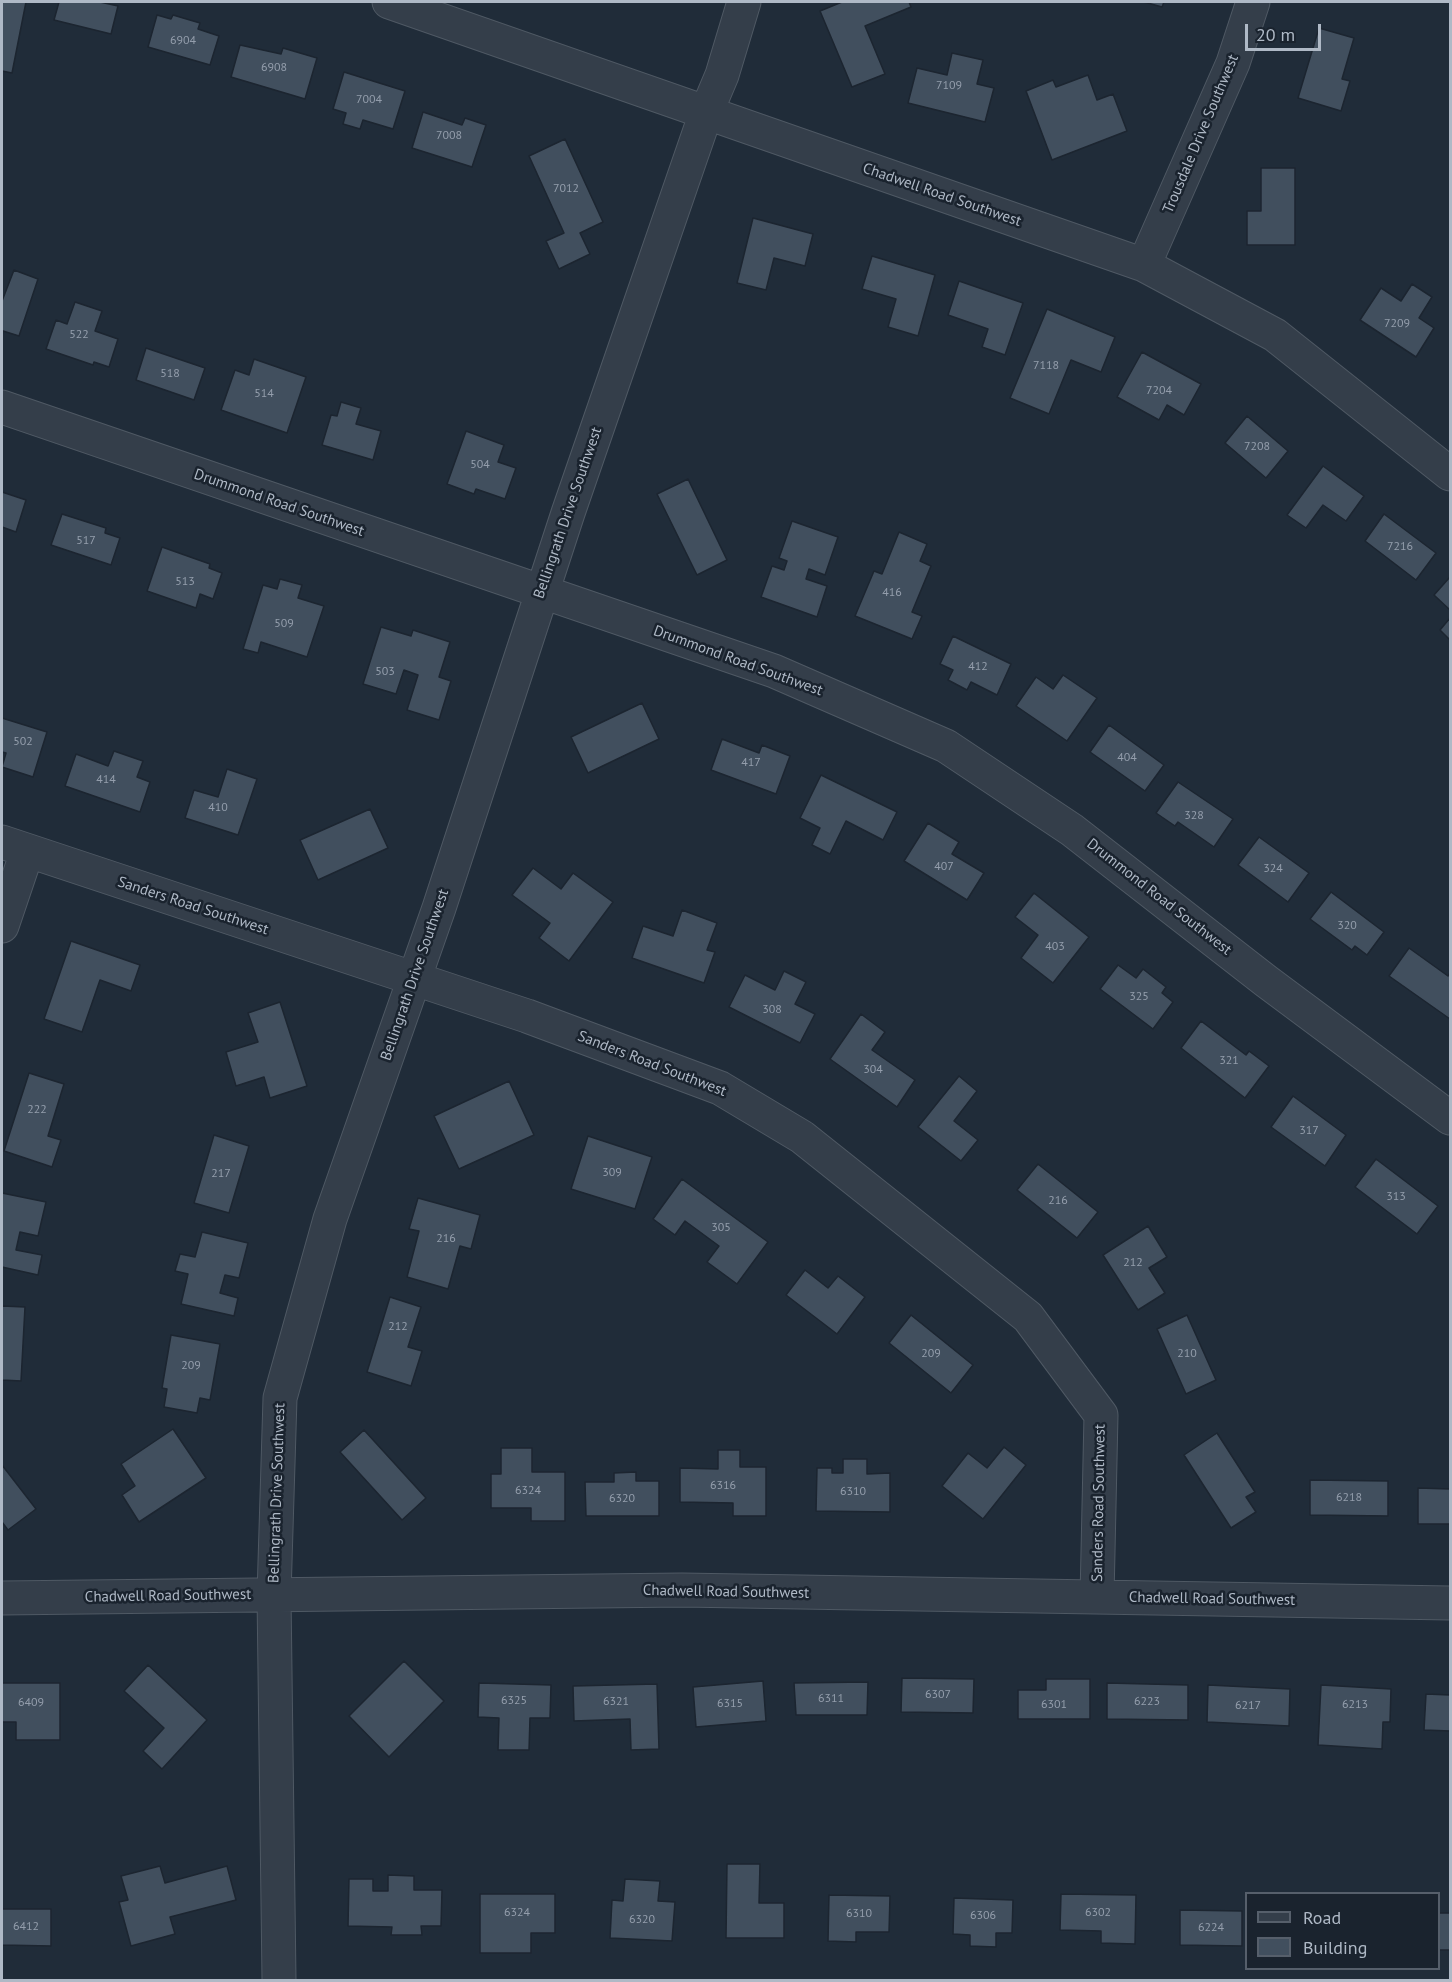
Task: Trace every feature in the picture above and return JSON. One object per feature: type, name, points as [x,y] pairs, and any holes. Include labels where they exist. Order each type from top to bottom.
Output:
[{"type":"street","name":"Chadwell Road Southwest","points":[[389,2],[1144,265],[1275,334],[1450,474]]},
{"type":"street","name":"Bellingrath Drive Southwest","points":[[279,1980],[274,1595],[280,1398],[330,1219],[414,979],[542,591],[706,113],[722,75],[744,2]]},
{"type":"street","name":"Trousdale Drive Southwest","points":[[1144,265],[1233,63],[1252,2]]},
{"type":"street","name":"Drummond Road Southwest","points":[[2,407],[774,671],[946,746],[1072,830],[1266,981],[1450,1118]]},
{"type":"street","name":"Sanders Road Southwest","points":[[14,847],[527,1016],[720,1088],[802,1137],[1028,1317],[1101,1415],[1097,1597]]},
{"type":"street","points":[[2,926],[14,847]]},
{"type":"street","name":"Chadwell Road Southwest","points":[[2,1598],[682,1590],[1450,1603]]},
{"type":"building","points":[[2,2],[26,2],[12,73],[2,71]]},
{"type":"building","points":[[59,2],[100,2],[118,6],[111,34],[54,20]]},
{"type":"building","points":[[842,2],[909,2],[911,7],[865,26],[885,74],[852,87],[820,11]]},
{"type":"building","points":[[1144,2],[1164,2],[1162,7]]},
{"type":"building","points":[[157,15],[171,19],[173,15],[200,23],[198,29],[219,36],[210,65],[148,47]]},
{"type":"building","points":[[1319,28],[1354,38],[1342,79],[1350,81],[1341,111],[1298,98]]},
{"type":"building","points":[[240,45],[281,54],[283,48],[317,58],[305,99],[231,77]]},
{"type":"building","points":[[952,53],[983,60],[977,84],[994,88],[985,122],[908,103],[917,68],[947,75]]},
{"type":"building","points":[[344,72],[405,91],[393,129],[363,120],[360,129],[343,124],[346,113],[333,109]]},
{"type":"building","points":[[1088,75],[1097,100],[1113,94],[1127,131],[1052,160],[1026,91],[1053,80],[1056,87]]},
{"type":"building","points":[[423,112],[462,125],[465,118],[486,125],[472,167],[412,148]]},
{"type":"building","points":[[565,139],[603,222],[580,233],[590,254],[559,269],[546,241],[564,233],[529,156]]},
{"type":"building","points":[[1261,168],[1295,168],[1295,245],[1247,245],[1247,211],[1261,211]]},
{"type":"building","points":[[753,218],[813,234],[805,266],[774,258],[766,290],[737,283]]},
{"type":"building","points":[[872,256],[935,275],[918,336],[888,327],[896,299],[862,289]]},
{"type":"building","points":[[14,270],[38,279],[19,336],[3,331],[2,335],[2,301]]},
{"type":"building","points":[[959,281],[1023,303],[1005,355],[982,347],[988,329],[948,315]]},
{"type":"building","points":[[1412,284],[1432,297],[1419,318],[1434,328],[1416,357],[1360,320],[1381,288],[1401,301]]},
{"type":"building","points":[[75,302],[102,311],[95,331],[118,339],[109,367],[94,362],[93,365],[46,349],[56,320],[67,324]]},
{"type":"building","points":[[1047,309],[1115,337],[1101,372],[1071,360],[1049,414],[1010,398]]},
{"type":"building","points":[[146,348],[205,368],[194,400],[136,380]]},
{"type":"building","points":[[1142,352],[1201,384],[1184,415],[1167,405],[1159,420],[1117,397]]},
{"type":"building","points":[[254,359],[306,377],[287,433],[221,410],[235,370],[249,375]]},
{"type":"building","points":[[341,402],[361,408],[356,424],[381,431],[373,460],[322,445],[331,415],[337,416]]},
{"type":"building","points":[[1247,416],[1288,451],[1266,478],[1225,443]]},
{"type":"building","points":[[466,431],[504,445],[498,462],[516,468],[505,499],[476,489],[474,494],[447,484]]},
{"type":"building","points":[[1323,466],[1364,496],[1346,521],[1323,505],[1306,528],[1287,515]]},
{"type":"building","points":[[688,479],[727,560],[697,575],[657,494]]},
{"type":"building","points":[[2,492],[26,500],[16,532],[2,527]]},
{"type":"building","points":[[62,514],[106,528],[105,533],[120,538],[111,565],[51,545]]},
{"type":"building","points":[[1384,514],[1436,553],[1416,580],[1365,541]]},
{"type":"building","points":[[792,521],[838,537],[825,575],[809,569],[806,579],[827,586],[817,617],[761,597],[772,566],[784,570],[787,561],[779,558]]},
{"type":"building","points":[[899,532],[927,544],[920,561],[931,566],[912,612],[922,616],[912,639],[855,616],[874,571],[882,574]]},
{"type":"building","points":[[162,547],[210,564],[209,568],[222,573],[213,599],[200,594],[196,608],[147,591]]},
{"type":"building","points":[[1450,577],[1450,610],[1434,595]]},
{"type":"building","points":[[280,579],[302,585],[298,598],[324,606],[307,657],[261,642],[258,653],[243,649],[263,585],[277,589]]},
{"type":"building","points":[[1450,618],[1450,640],[1440,630]]},
{"type":"building","points":[[381,627],[411,636],[413,630],[450,642],[439,677],[451,681],[439,720],[407,710],[418,675],[404,670],[396,694],[363,684]]},
{"type":"building","points":[[953,636],[1011,664],[997,695],[971,682],[967,690],[948,680],[953,670],[940,664]]},
{"type":"building","points":[[1063,675],[1097,698],[1067,741],[1016,706],[1036,677],[1053,689]]},
{"type":"building","points":[[642,703],[659,739],[588,773],[571,737]]},
{"type":"building","points":[[2,718],[47,732],[33,777],[2,767],[6,753],[2,752]]},
{"type":"building","points":[[1109,725],[1164,765],[1145,791],[1090,752]]},
{"type":"building","points":[[722,739],[759,753],[762,745],[790,756],[776,794],[711,770]]},
{"type":"building","points":[[114,751],[143,761],[137,777],[150,782],[140,812],[65,786],[76,754],[108,766]]},
{"type":"building","points":[[227,769],[257,779],[238,835],[185,818],[194,790],[218,797]]},
{"type":"building","points":[[821,775],[897,812],[883,840],[846,821],[830,854],[812,845],[820,828],[800,818]]},
{"type":"building","points":[[1178,782],[1233,819],[1214,847],[1178,822],[1175,826],[1156,813]]},
{"type":"building","points":[[370,809],[388,848],[318,880],[300,840]]},
{"type":"building","points":[[928,823],[959,842],[952,854],[984,873],[967,900],[904,861]]},
{"type":"building","points":[[1259,837],[1309,873],[1288,902],[1238,865]]},
{"type":"building","points":[[533,868],[561,889],[573,873],[613,902],[569,961],[539,938],[550,923],[512,895]]},
{"type":"building","points":[[1331,892],[1384,932],[1367,955],[1355,946],[1352,950],[1310,919]]},
{"type":"building","points":[[1034,893],[1089,937],[1053,983],[1021,958],[1038,935],[1015,917]]},
{"type":"building","points":[[682,910],[717,923],[707,950],[715,952],[704,983],[632,958],[643,926],[673,936]]},
{"type":"building","points":[[71,941],[140,965],[131,991],[100,980],[82,1032],[44,1019]]},
{"type":"building","points":[[1409,948],[1448,976],[1450,973],[1450,1019],[1389,976]]},
{"type":"building","points":[[1118,965],[1136,978],[1143,969],[1166,987],[1162,993],[1173,1002],[1153,1029],[1100,989]]},
{"type":"building","points":[[784,971],[806,982],[795,1004],[815,1014],[800,1043],[729,1007],[745,975],[775,990]]},
{"type":"building","points":[[280,1002],[307,1086],[270,1098],[264,1077],[236,1086],[226,1052],[258,1042],[248,1013]]},
{"type":"building","points":[[861,1014],[885,1032],[872,1050],[915,1080],[897,1107],[830,1059]]},
{"type":"building","points":[[1201,1021],[1246,1055],[1249,1051],[1269,1066],[1245,1098],[1181,1048]]},
{"type":"building","points":[[29,1073],[64,1084],[48,1136],[61,1140],[52,1167],[4,1151]]},
{"type":"building","points":[[959,1076],[977,1091],[954,1121],[978,1140],[961,1161],[918,1127]]},
{"type":"building","points":[[509,1081],[534,1135],[459,1169],[434,1116]]},
{"type":"building","points":[[1293,1096],[1346,1135],[1325,1166],[1271,1127]]},
{"type":"building","points":[[214,1135],[249,1146],[229,1213],[194,1203]]},
{"type":"building","points":[[588,1136],[652,1157],[635,1209],[571,1189]]},
{"type":"building","points":[[1376,1159],[1438,1206],[1417,1234],[1355,1187]]},
{"type":"building","points":[[1038,1164],[1098,1212],[1077,1238],[1017,1190]]},
{"type":"building","points":[[682,1179],[768,1242],[737,1284],[707,1262],[719,1246],[685,1221],[675,1235],[653,1219]]},
{"type":"building","points":[[2,1193],[46,1202],[38,1236],[20,1232],[16,1250],[42,1255],[38,1275],[2,1267]]},
{"type":"building","points":[[418,1198],[480,1215],[471,1249],[460,1246],[448,1289],[407,1277],[419,1231],[409,1229]]},
{"type":"building","points":[[1148,1226],[1167,1257],[1149,1268],[1165,1293],[1138,1310],[1103,1255]]},
{"type":"building","points":[[202,1232],[248,1243],[239,1278],[225,1275],[220,1293],[238,1298],[234,1316],[181,1304],[188,1274],[175,1271],[180,1254],[195,1257]]},
{"type":"building","points":[[805,1270],[828,1288],[838,1276],[865,1297],[837,1334],[786,1295]]},
{"type":"building","points":[[390,1297],[421,1307],[408,1347],[422,1351],[411,1386],[367,1372]]},
{"type":"building","points":[[2,1306],[25,1307],[21,1381],[2,1380]]},
{"type":"building","points":[[911,1315],[973,1365],[951,1393],[889,1343]]},
{"type":"building","points":[[1187,1315],[1216,1380],[1186,1394],[1157,1329]]},
{"type":"building","points":[[171,1335],[220,1344],[210,1400],[200,1398],[197,1413],[164,1407],[167,1389],[162,1388]]},
{"type":"building","points":[[173,1429],[206,1478],[139,1522],[122,1495],[135,1486],[121,1464]]},
{"type":"building","points":[[364,1430],[426,1498],[402,1520],[340,1452]]},
{"type":"building","points":[[1217,1433],[1255,1492],[1246,1497],[1256,1512],[1231,1528],[1184,1455]]},
{"type":"building","points":[[1004,1447],[1026,1465],[983,1519],[942,1486],[968,1453],[987,1468]]},
{"type":"building","points":[[501,1448],[532,1448],[532,1472],[565,1472],[565,1521],[531,1521],[531,1508],[491,1508],[491,1474],[501,1474]]},
{"type":"building","points":[[718,1450],[740,1450],[740,1467],[766,1467],[766,1516],[733,1516],[733,1503],[680,1502],[680,1468],[718,1469]]},
{"type":"building","points":[[843,1459],[867,1459],[867,1474],[890,1473],[890,1512],[816,1511],[817,1468],[832,1468],[832,1473],[843,1473]]},
{"type":"building","points":[[2,1465],[36,1509],[8,1530],[2,1522]]},
{"type":"building","points":[[636,1472],[636,1481],[659,1481],[659,1516],[586,1516],[585,1482],[614,1482],[614,1473]]},
{"type":"building","points":[[1310,1480],[1388,1481],[1388,1516],[1310,1515]]},
{"type":"building","points":[[1418,1488],[1450,1489],[1450,1524],[1418,1524]]},
{"type":"building","points":[[404,1661],[444,1701],[389,1757],[349,1716]]},
{"type":"building","points":[[148,1665],[207,1720],[162,1769],[143,1751],[164,1728],[124,1691]]},
{"type":"building","points":[[902,1678],[974,1679],[973,1713],[901,1712]]},
{"type":"building","points":[[1046,1679],[1090,1679],[1090,1719],[1018,1719],[1018,1690],[1046,1690]]},
{"type":"building","points":[[763,1681],[766,1721],[696,1727],[693,1687]]},
{"type":"building","points":[[868,1682],[867,1715],[796,1715],[794,1683]]},
{"type":"building","points":[[2,1683],[60,1683],[60,1740],[16,1740],[16,1722],[2,1722]]},
{"type":"building","points":[[479,1683],[551,1685],[550,1718],[530,1718],[529,1750],[498,1750],[499,1718],[478,1717]]},
{"type":"building","points":[[1107,1683],[1188,1685],[1188,1720],[1107,1719]]},
{"type":"building","points":[[657,1684],[659,1749],[631,1750],[630,1719],[574,1721],[573,1686]]},
{"type":"building","points":[[1208,1685],[1290,1689],[1289,1726],[1207,1722]]},
{"type":"building","points":[[1321,1685],[1391,1689],[1390,1722],[1383,1722],[1382,1749],[1318,1745]]},
{"type":"building","points":[[1426,1694],[1450,1695],[1450,1731],[1424,1730]]},
{"type":"building","points":[[727,1864],[760,1864],[759,1903],[784,1903],[784,1938],[726,1938]]},
{"type":"building","points":[[160,1866],[165,1883],[227,1866],[236,1900],[170,1917],[175,1934],[131,1946],[119,1902],[128,1900],[121,1876]]},
{"type":"building","points":[[388,1875],[414,1876],[414,1890],[442,1890],[441,1926],[421,1926],[422,1935],[391,1935],[392,1927],[348,1926],[349,1879],[373,1879],[373,1891],[388,1891]]},
{"type":"building","points":[[625,1879],[660,1881],[658,1901],[675,1902],[672,1941],[610,1938],[612,1900],[623,1901]]},
{"type":"building","points":[[480,1894],[555,1894],[555,1933],[531,1933],[531,1953],[480,1953]]},
{"type":"building","points":[[1061,1894],[1136,1895],[1135,1944],[1101,1943],[1101,1931],[1060,1930]]},
{"type":"building","points":[[829,1895],[890,1896],[889,1932],[856,1932],[856,1942],[828,1941]]},
{"type":"building","points":[[954,1898],[1013,1900],[1012,1933],[996,1933],[996,1947],[970,1946],[970,1935],[953,1934]]},
{"type":"building","points":[[2,1909],[51,1909],[51,1946],[2,1945]]},
{"type":"building","points":[[1180,1910],[1242,1911],[1242,1946],[1180,1945]]},
{"type":"building","points":[[1440,1913],[1450,1913],[1450,1950],[1440,1950]]}]
